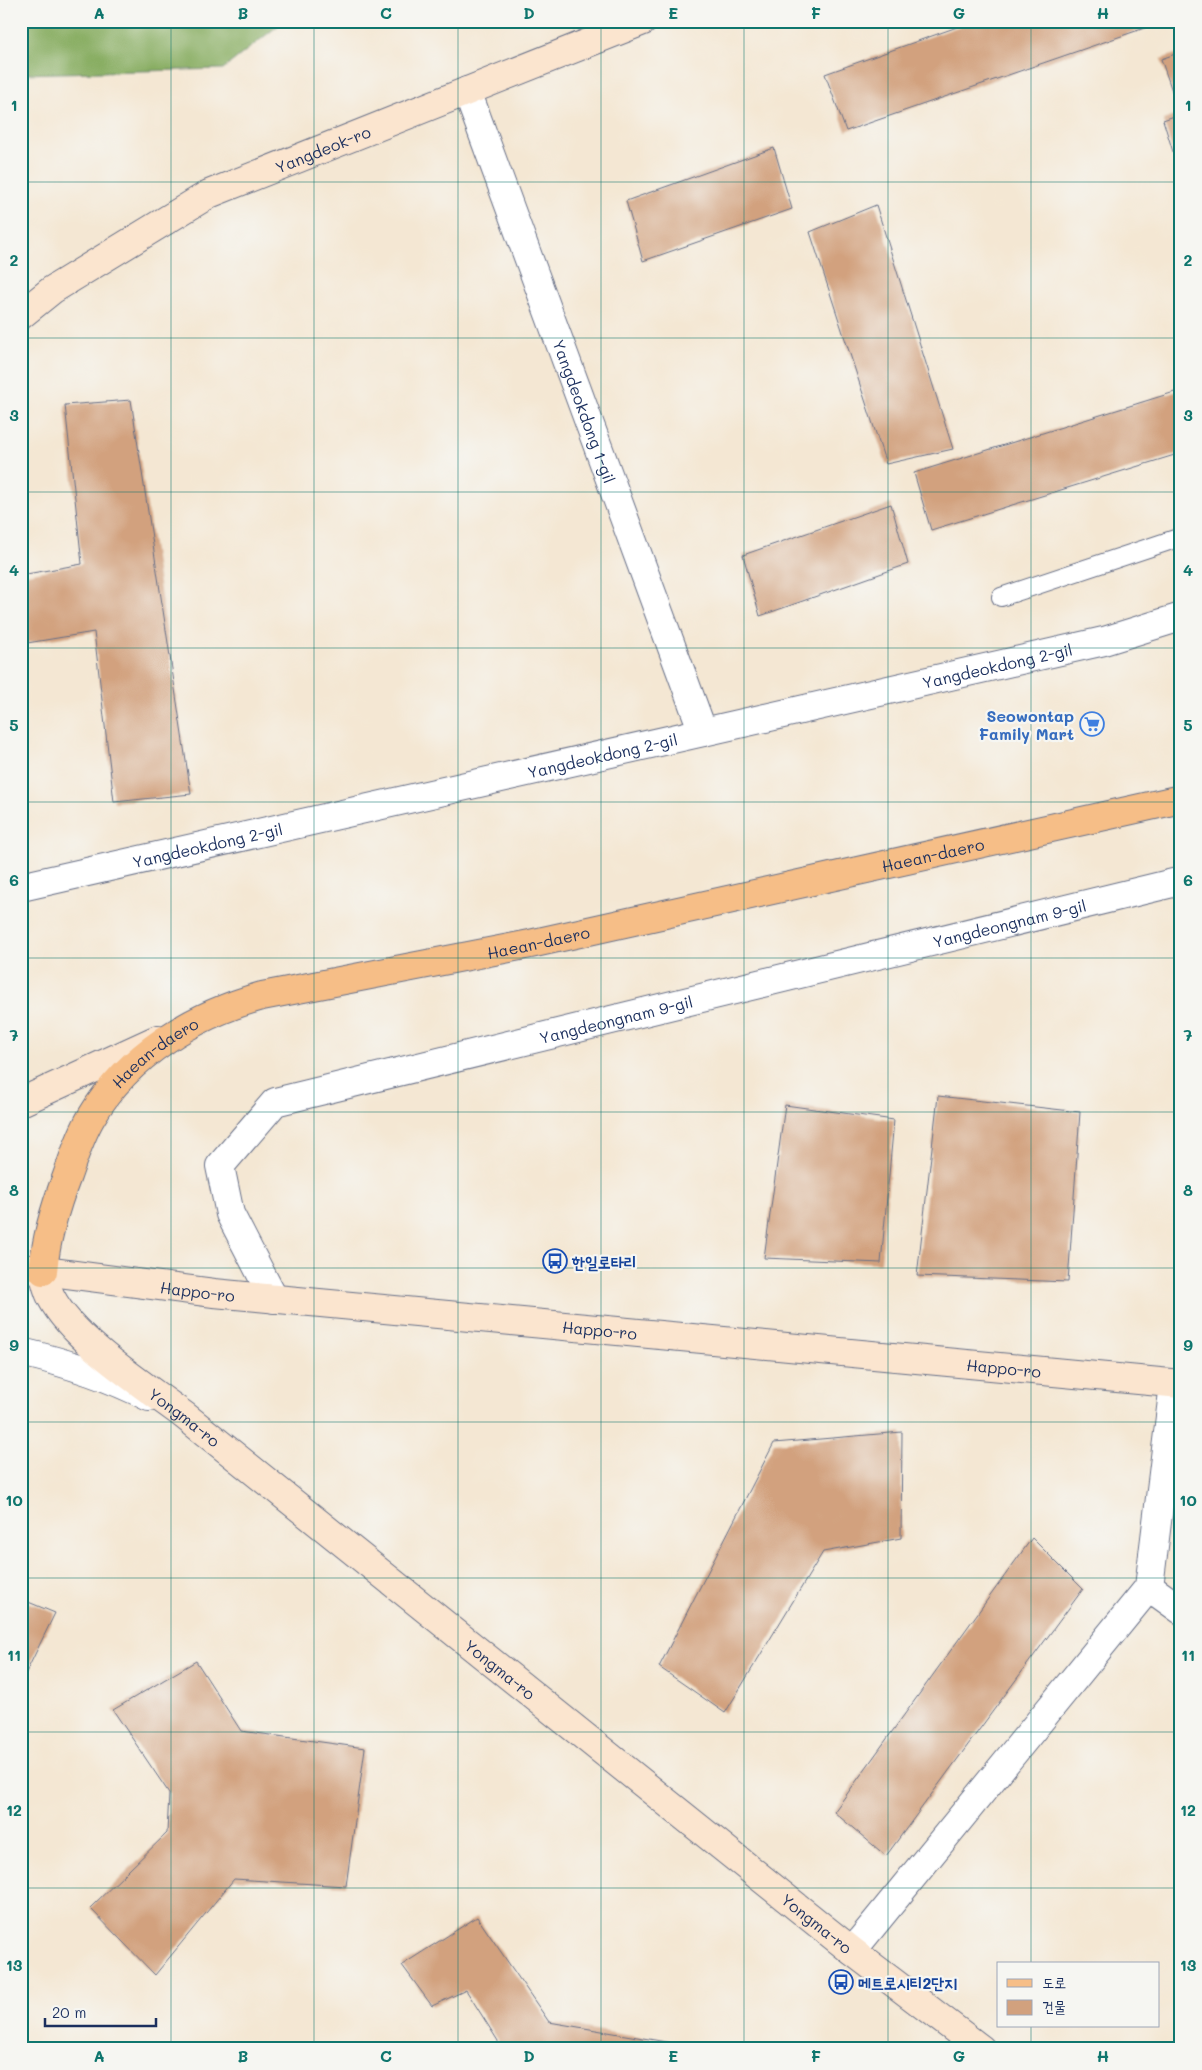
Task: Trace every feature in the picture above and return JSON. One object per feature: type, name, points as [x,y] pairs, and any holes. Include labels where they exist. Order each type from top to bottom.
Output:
[{"type":"main road","name":"Yangdeok-ro","points":[[21,315],[52,290],[208,194],[643,21]]},
{"type":"main road","name":"Haean-daero","points":[[32,1270],[46,1244],[73,1159],[92,1116],[131,1068],[168,1038],[187,1026],[233,1004],[262,996],[530,944],[1181,799]]},
{"type":"main road","points":[[21,1102],[187,1026]]},
{"type":"main road","name":"Happo-ro","points":[[32,1270],[274,1299],[1178,1384]]},
{"type":"main road","name":"Yongma-ro","points":[[32,1270],[67,1320],[83,1337],[185,1416],[852,1951],[981,2049]]},
{"type":"street","name":"Yangdeokdong 1-gil","points":[[467,91],[703,732]]},
{"type":"street","name":"Yangdeokdong 2-gil","points":[[21,887],[1104,641],[1181,617]]},
{"type":"street","name":"Yangdeongnam 9-gil","points":[[274,1299],[230,1214],[220,1166],[274,1102],[1181,881]]},
{"type":"street","points":[[21,1352],[113,1381],[185,1416]]},
{"type":"street","points":[[852,1951],[1149,1587],[1178,1384]]},
{"type":"street","points":[[1149,1587],[1181,1610]]},
{"type":"lane","points":[[1001,597],[1181,537]]},
{"type":"green space","points":[[21,21],[284,21],[223,69],[21,74]]},
{"type":"building","points":[[974,21],[1162,22],[846,131],[825,74]]},
{"type":"building","points":[[1181,52],[1181,156],[1175,158],[1163,120],[1180,114],[1161,59]]},
{"type":"building","points":[[774,148],[792,209],[643,261],[626,201]]},
{"type":"building","points":[[876,205],[953,449],[886,464],[810,232]]},
{"type":"building","points":[[1181,390],[1181,453],[931,530],[914,473]]},
{"type":"building","points":[[131,400],[191,794],[114,802],[94,632],[21,644],[21,575],[82,564],[65,405]]},
{"type":"building","points":[[891,504],[908,564],[760,616],[743,555]]},
{"type":"building","points":[[938,1096],[1080,1112],[1068,1282],[917,1276]]},
{"type":"building","points":[[785,1105],[894,1120],[881,1263],[764,1258]]},
{"type":"building","points":[[902,1432],[901,1538],[823,1552],[725,1713],[659,1667],[774,1443]]},
{"type":"building","points":[[1032,1538],[1083,1589],[886,1856],[834,1812]]},
{"type":"building","points":[[21,1599],[55,1613],[21,1683]]},
{"type":"building","points":[[196,1661],[241,1731],[365,1748],[346,1886],[234,1879],[155,1975],[90,1908],[167,1833],[169,1793],[113,1710]]},
{"type":"building","points":[[477,1917],[549,2022],[684,2045],[684,2049],[497,2049],[498,2041],[466,1990],[432,2006],[402,1965]]},
{"type":"place","name":"Seowontap Family Mart","points":[[1092,724]]},
{"type":"place","name":"한일로타리","points":[[555,1261]]},
{"type":"place","name":"메트로시티2단지","points":[[841,1982]]}]
